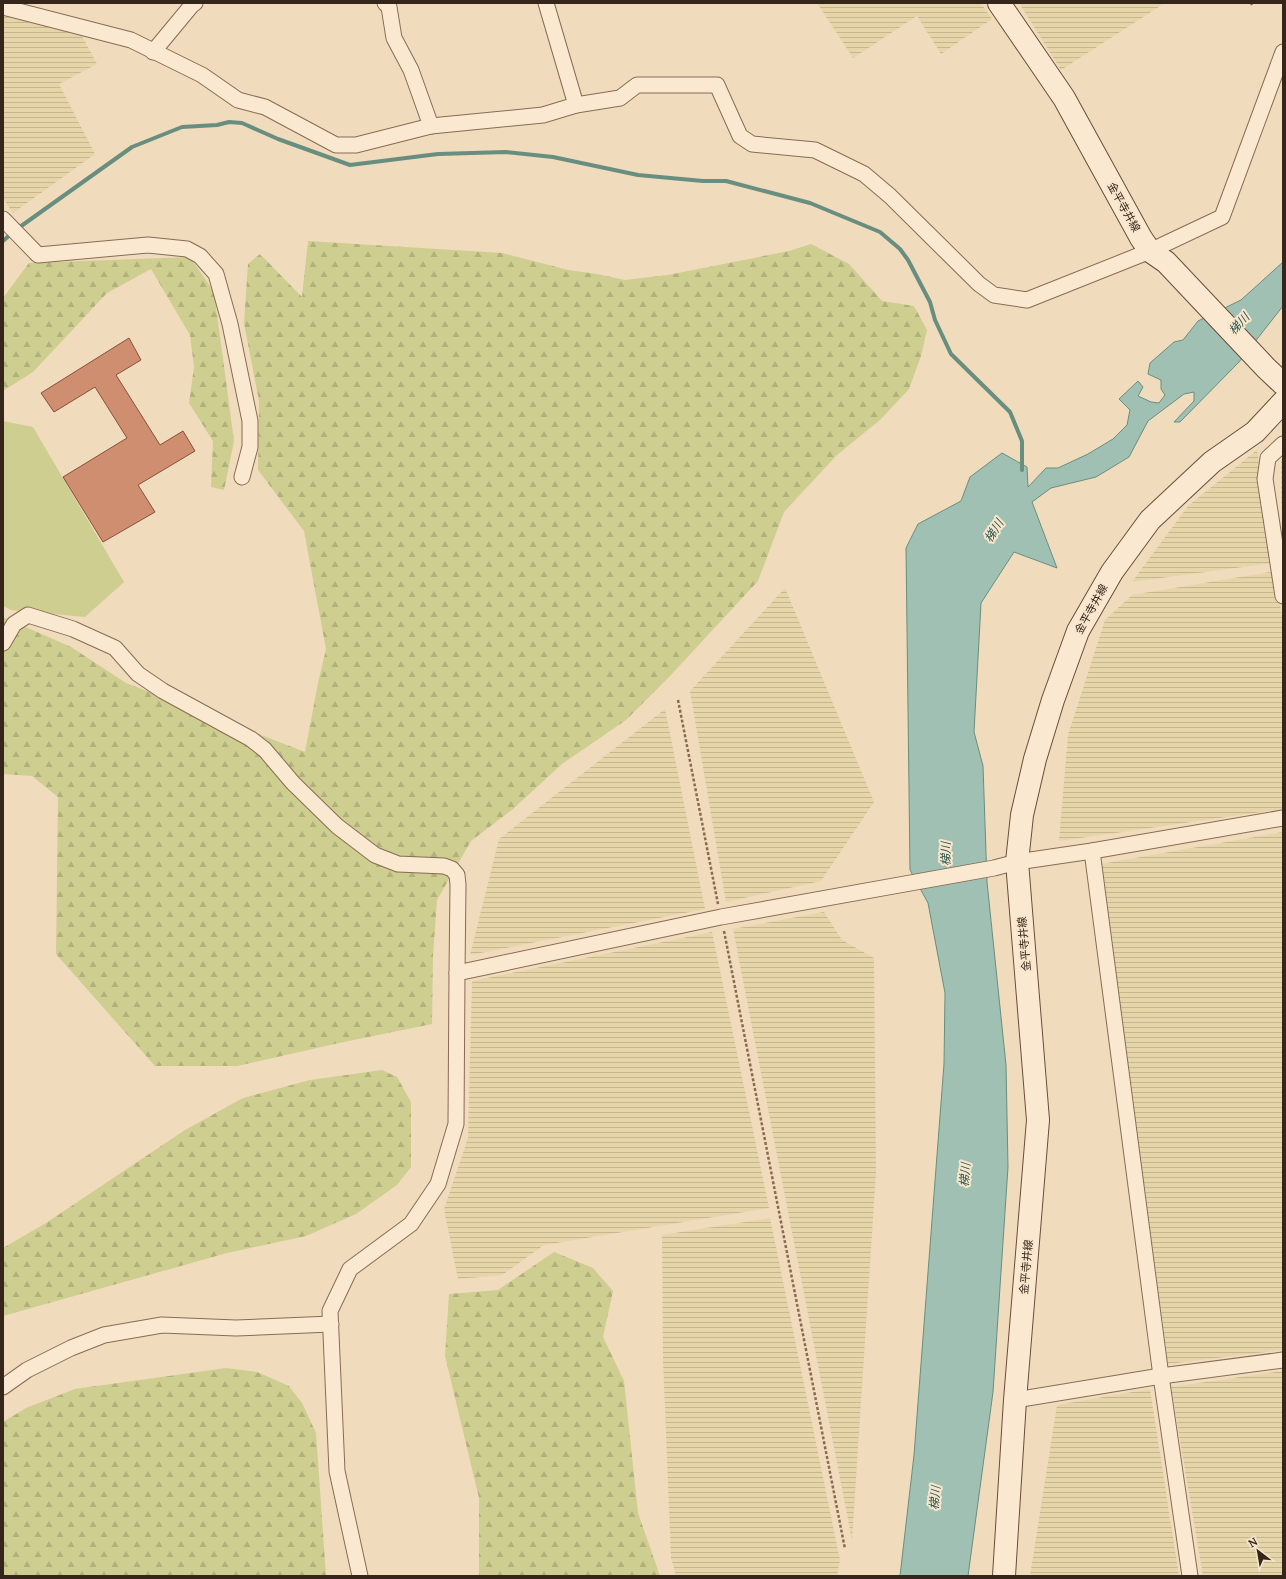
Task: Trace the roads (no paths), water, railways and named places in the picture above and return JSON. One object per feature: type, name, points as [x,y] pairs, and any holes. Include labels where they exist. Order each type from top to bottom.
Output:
[{"type":"main road","name":"金平寺井線","points":[[999,3],[1064,98],[1140,238],[1283,384]]},
{"type":"main road","name":"金平寺井線","points":[[1004,1576],[1015,1400],[1038,1120],[1017,862],[1022,815],[1035,759],[1053,700],[1078,631],[1112,572],[1150,520],[1212,462],[1255,432],[1283,402]]},
{"type":"street","points":[[153,52],[195,3]]},
{"type":"street","points":[[385,3],[388,7],[394,38],[411,70],[431,126]]},
{"type":"street","points":[[546,3],[576,105]]},
{"type":"street","points":[[3,7],[131,40],[202,75],[238,100],[265,107],[336,145],[356,146],[431,126],[543,115],[576,105],[620,98],[637,85],[717,85],[740,136],[752,144],[815,150],[864,174],[890,196],[951,258],[994,296],[1027,300],[1158,256],[1222,217],[1283,52]]},
{"type":"street","points":[[3,219],[38,255],[148,245],[187,249],[200,256],[216,274],[230,324],[250,421],[250,447],[242,477]]},
{"type":"street","points":[[1283,444],[1268,458],[1265,480],[1283,596]]},
{"type":"street","points":[[3,643],[14,624],[28,615],[73,629],[115,648],[138,674],[164,691],[251,739],[265,750],[293,783],[336,826],[375,855],[398,864],[444,866],[452,869],[457,875],[456,1124],[438,1184],[411,1224],[350,1269],[330,1311],[337,1471],[360,1576]]},
{"type":"street","points":[[457,973],[721,917],[994,868],[1017,862],[1092,851],[1283,818]]},
{"type":"street","points":[[1092,851],[1161,1376],[1190,1576]]},
{"type":"street","points":[[3,1387],[27,1370],[71,1348],[104,1336],[162,1325],[236,1328],[331,1324]]},
{"type":"street","points":[[1015,1400],[1161,1376],[1283,1360]]},
{"type":"water","name":"梯川","points":[[1283,262],[1283,306],[1239,362],[1180,422],[1174,422],[1194,401],[1194,392],[1184,394],[1148,421],[1129,457],[1096,477],[1051,488],[1032,502],[1057,568],[1014,552],[981,603],[974,732],[983,766],[987,882],[1006,1065],[1008,1167],[993,1392],[968,1576],[900,1576],[914,1455],[944,1064],[945,993],[928,903],[910,870],[906,548],[918,524],[961,501],[970,477],[1002,453],[1027,467],[1028,487],[1046,468],[1058,468],[1088,454],[1113,439],[1127,425],[1130,410],[1119,399],[1138,381],[1143,387],[1138,396],[1151,402],[1159,403],[1165,395],[1161,389],[1161,380],[1148,374],[1150,363],[1174,342],[1183,340],[1198,321],[1241,300]]},
{"type":"waterway","points":[[17,229],[132,147],[182,127],[217,125],[229,122],[242,123],[278,139],[350,165],[438,154],[506,152],[553,157],[638,175],[703,181],[726,181],[810,203],[880,232],[900,249],[908,260],[930,302],[935,320],[951,354],[1010,412],[1022,441],[1022,470]]},
{"type":"waterway","points":[[3,241],[12,233]]}]
